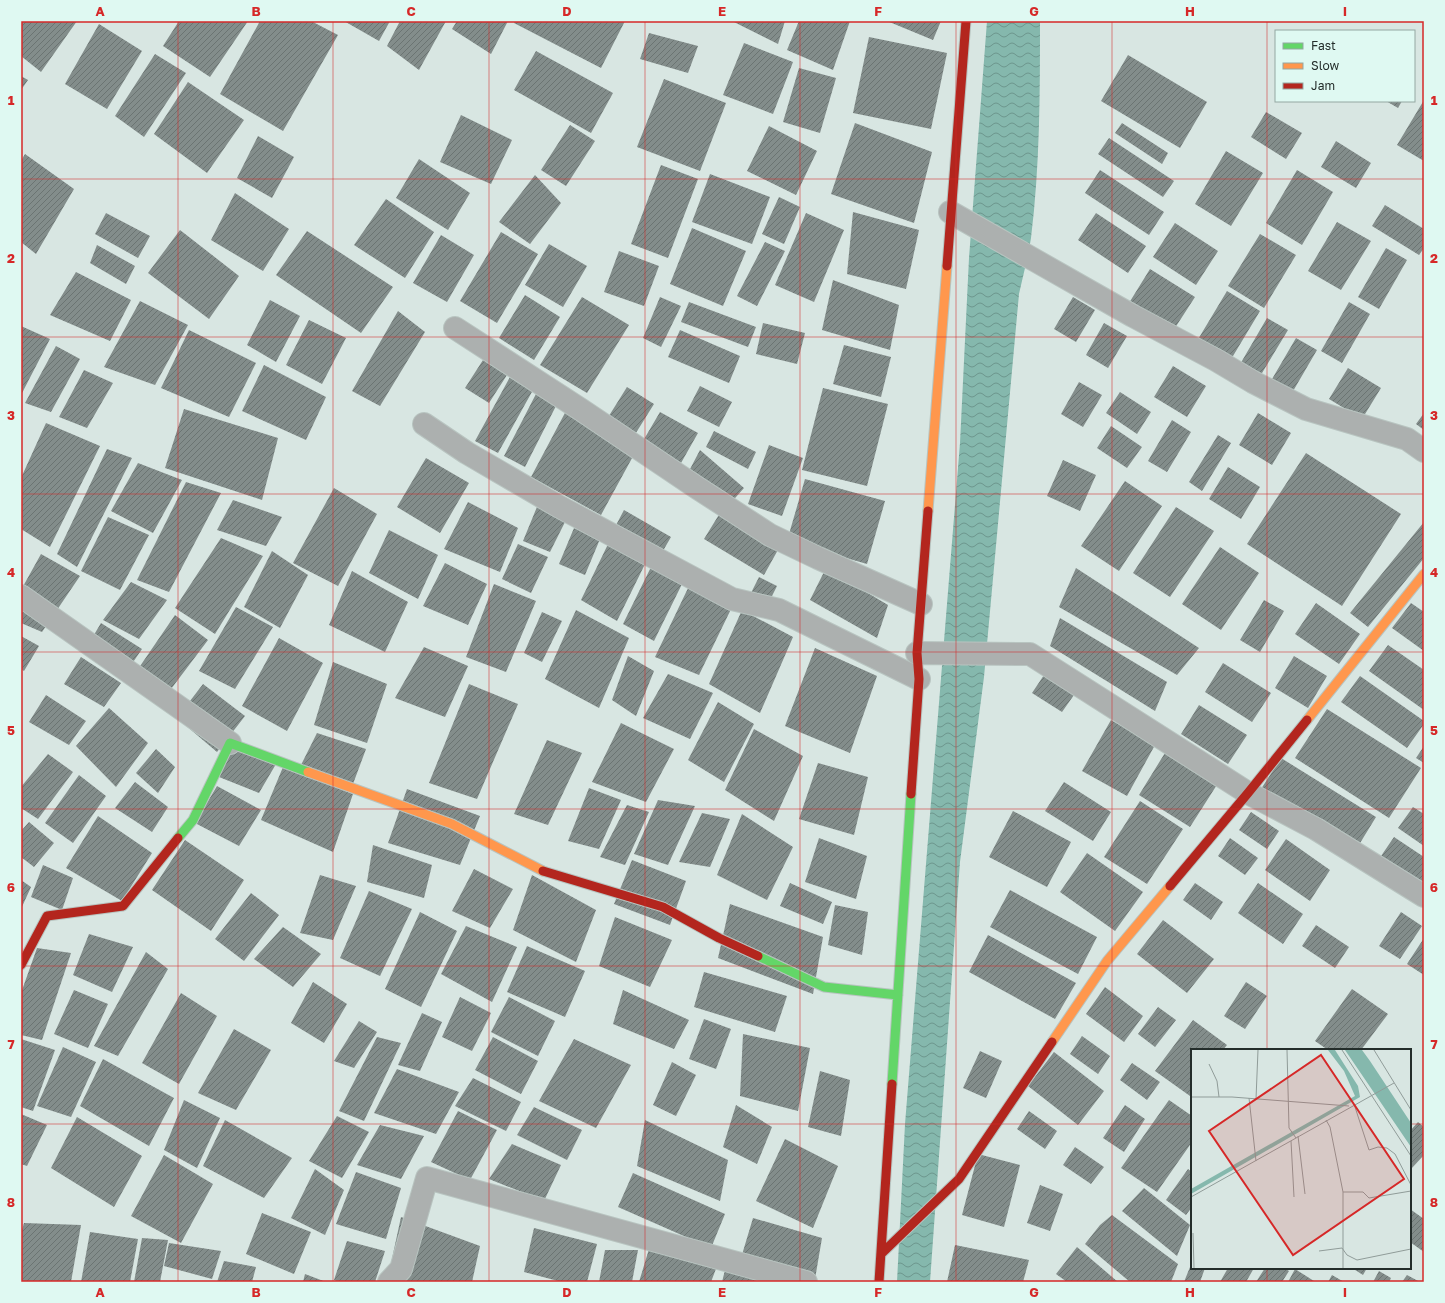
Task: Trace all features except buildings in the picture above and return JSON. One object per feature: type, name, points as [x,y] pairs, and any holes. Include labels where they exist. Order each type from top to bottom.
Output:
[{"type":"street","points":[[879,1282],[919,679],[917,653],[966,21]]},
{"type":"street","points":[[950,212],[1133,316],[1216,360],[1253,382],[1306,409],[1407,439],[1424,451]]},
{"type":"street","points":[[455,328],[770,535],[921,604]]},
{"type":"street","points":[[424,424],[466,453],[558,506],[732,599],[779,610],[919,679]]},
{"type":"street","points":[[881,1254],[959,1179],[1107,961],[1248,793],[1424,574]]},
{"type":"street","points":[[21,596],[230,743],[452,824],[546,873],[663,907],[719,938],[824,987],[898,995]]},
{"type":"street","points":[[917,653],[1030,654],[1248,793],[1316,829],[1424,896]]},
{"type":"street","points":[[21,965],[47,916],[123,906],[193,820],[230,743]]},
{"type":"street","points":[[389,1282],[401,1269],[427,1178],[806,1282]]},
{"type":"water","points":[[987,21],[1040,21],[1038,157],[1031,238],[1019,294],[984,677],[960,862],[930,1282],[897,1282],[905,1124],[960,443],[969,258]]},
{"type":"traffic: fast","points":[[178,838],[193,820],[230,743],[308,772]]},
{"type":"traffic: fast","points":[[892,1084],[911,794]]},
{"type":"traffic: fast","points":[[758,956],[824,987],[898,995]]},
{"type":"traffic: slow","points":[[928,511],[947,266]]},
{"type":"traffic: slow","points":[[1307,720],[1424,574]]},
{"type":"traffic: slow","points":[[308,772],[452,824],[543,871]]},
{"type":"traffic: slow","points":[[1052,1042],[1107,961],[1170,886]]},
{"type":"traffic: jam","points":[[947,266],[966,21]]},
{"type":"traffic: jam","points":[[911,794],[919,679],[917,653],[928,511]]},
{"type":"traffic: jam","points":[[1170,886],[1307,720]]},
{"type":"traffic: jam","points":[[21,965],[47,916],[123,906],[178,838]]},
{"type":"traffic: jam","points":[[543,871],[663,907],[719,938],[758,956]]},
{"type":"traffic: jam","points":[[881,1254],[959,1179],[1052,1042]]},
{"type":"traffic: jam","points":[[879,1282],[892,1084]]}]
